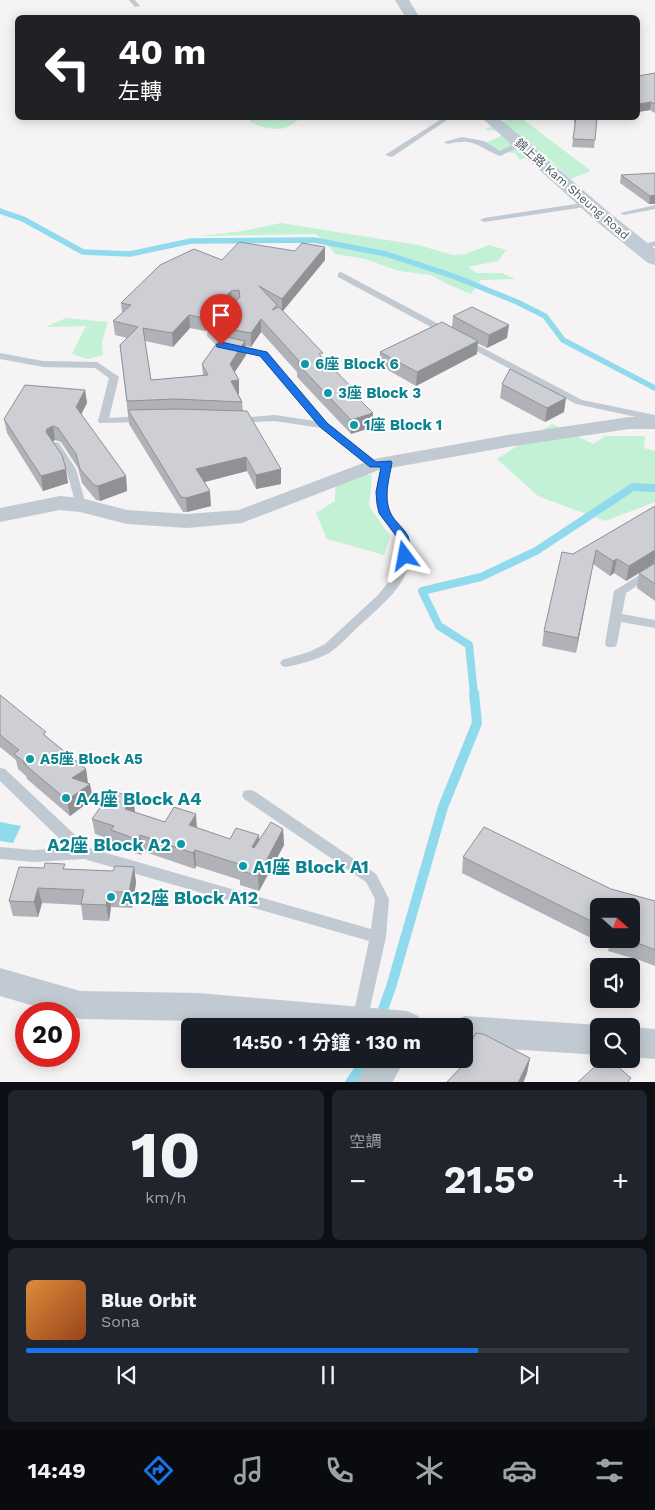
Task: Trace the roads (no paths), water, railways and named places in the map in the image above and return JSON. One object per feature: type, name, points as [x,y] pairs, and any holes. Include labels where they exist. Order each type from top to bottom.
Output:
[{"type":"main road","points":[[402,0],[411,15]]},
{"type":"main road","name":"錦上路 Kam Sheung Road","points":[[492,120],[589,204],[650,246],[655,259]]},
{"type":"street","points":[[0,515],[60,503],[82,505],[127,517],[147,519],[187,521],[242,516],[380,464],[508,440],[629,423],[655,423]]},
{"type":"street","points":[[0,982],[80,1005],[199,1007],[329,1018]]},
{"type":"street","points":[[473,1032],[590,1039]]},
{"type":"street","points":[[640,1043],[655,1044]]},
{"type":"street","points":[[373,1082],[382,1068]]},
{"type":"lane","points":[[132,0],[137,6]]},
{"type":"lane","points":[[389,155],[444,120]]},
{"type":"lane","points":[[448,142],[460,139],[475,140],[500,154],[521,144]]},
{"type":"lane","points":[[484,220],[589,204]]},
{"type":"lane","points":[[624,213],[655,207]]},
{"type":"lane","points":[[340,275],[436,331],[569,398],[579,402],[655,418]]},
{"type":"lane","points":[[236,307],[210,334],[221,345],[263,354],[324,425],[380,464],[385,513],[403,536],[405,546],[403,567],[392,588],[329,647],[312,656],[286,663]]},
{"type":"lane","points":[[367,366],[400,349]]},
{"type":"lane","points":[[0,356],[43,364],[97,366],[114,377],[103,421],[158,419]]},
{"type":"lane","points":[[231,421],[275,418],[324,425]]},
{"type":"lane","points":[[54,445],[71,469],[82,505]]},
{"type":"lane","points":[[610,644],[620,591],[655,568]]},
{"type":"lane","points":[[616,617],[655,624]]},
{"type":"lane","points":[[0,773],[84,854]]},
{"type":"lane","points":[[249,795],[371,878],[382,899],[378,937],[364,1018]]},
{"type":"lane","points":[[0,853],[33,856],[84,854],[378,937]]},
{"type":"water","points":[[0,822],[21,826],[13,843],[0,841]]},
{"type":"waterway","points":[[0,211],[23,219],[83,252],[130,254],[191,241],[314,240],[386,254],[453,276],[517,302],[545,316],[563,340],[655,388]]},
{"type":"waterway","points":[[474,694],[469,645],[439,626],[422,591],[481,577],[536,551],[633,487],[655,488]]},
{"type":"waterway","points":[[380,1018],[391,987],[443,807],[477,723],[474,693]]},
{"type":"waterway","points":[[351,1082],[360,1068]]},
{"type":"place","name":"6座 Block 6","points":[[305,364]]},
{"type":"place","name":"3座 Block 3","points":[[328,393]]},
{"type":"place","name":"1座 Block 1","points":[[354,425]]},
{"type":"place","name":"A5座 Block A5","points":[[30,759]]},
{"type":"place","name":"A4座 Block A4","points":[[66,798]]},
{"type":"place","name":"A2座 Block A2","points":[[181,844]]},
{"type":"place","name":"A1座 Block A1","points":[[243,866]]},
{"type":"place","name":"A12座 Block A12","points":[[111,897]]}]
